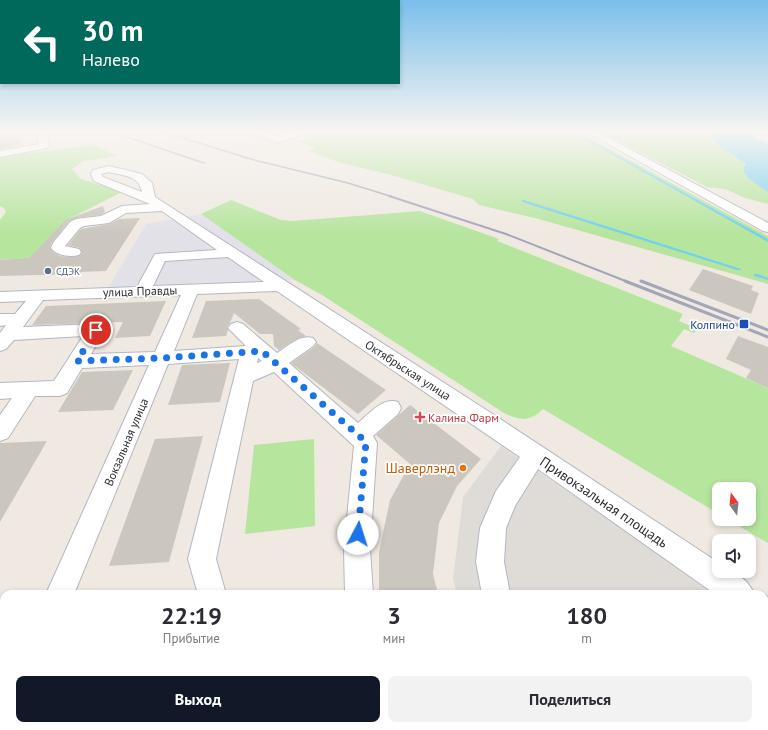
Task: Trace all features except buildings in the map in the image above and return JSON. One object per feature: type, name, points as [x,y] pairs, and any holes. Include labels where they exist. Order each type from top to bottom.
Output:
[{"type":"street","points":[[652,165],[768,228]]},
{"type":"street","name":"Октябрьская улица","points":[[149,199],[165,208],[280,286],[535,454]]},
{"type":"street","points":[[74,252],[63,251],[58,248],[58,246],[75,225],[81,222],[104,220],[112,214],[127,209],[165,208]]},
{"type":"street","points":[[143,291],[160,257],[231,253]]},
{"type":"street","name":"улица Правды","points":[[0,297],[280,286]]},
{"type":"street","name":"Вокзальная улица","points":[[62,590],[191,289]]},
{"type":"street","points":[[3,333],[20,319],[39,295]]},
{"type":"street","points":[[237,328],[262,355],[366,442],[357,549],[359,590]]},
{"type":"street","points":[[0,391],[60,388],[96,330],[3,333]]},
{"type":"street","points":[[77,361],[262,355],[307,342]]},
{"type":"street","points":[[211,590],[202,559],[244,377],[262,355]]},
{"type":"street","points":[[0,432],[29,389]]},
{"type":"street","points":[[358,436],[392,408]]},
{"type":"street","name":"Привокзальная площадь","points":[[495,590],[490,562],[493,528],[504,499],[535,454],[734,590]]},
{"type":"shaded area","points":[[201,214],[295,280],[108,288],[146,224]]},
{"type":"shaded area","points":[[501,446],[712,590],[456,590],[453,579],[463,497]]},
{"type":"green space","points":[[0,165],[78,165],[72,169],[81,179],[117,190],[120,193],[63,222],[22,266],[9,259],[0,260],[0,220],[6,212],[4,208],[0,206]]},
{"type":"green space","points":[[351,165],[639,165],[768,236],[768,284],[535,218],[479,205],[473,199],[391,175]]},
{"type":"green space","points":[[665,165],[747,165],[768,192],[768,204],[745,198],[725,189],[707,187]]},
{"type":"green space","points":[[231,200],[281,220],[293,221],[420,211],[499,239],[497,241],[683,314],[679,321],[698,329],[694,333],[684,329],[671,346],[768,388],[768,543],[756,536],[756,534],[753,534],[739,526],[756,526],[756,482],[712,482],[712,510],[543,409],[533,416],[525,419],[515,418],[504,413],[322,295],[295,280],[201,214]]},
{"type":"green space","points":[[314,439],[315,526],[245,534],[254,445]]},
{"type":"water","points":[[745,165],[768,165],[768,192],[748,178],[743,170]]},
{"type":"waterway","points":[[632,165],[768,241]]},
{"type":"waterway","points":[[523,201],[739,269]]},
{"type":"waterway","points":[[756,275],[768,279]]},
{"type":"railway","points":[[275,165],[348,183],[393,197]]},
{"type":"railway","points":[[389,196],[506,234],[628,282]]},
{"type":"railway","points":[[625,281],[768,337]]},
{"type":"railway","points":[[643,282],[641,281],[768,330]]},
{"type":"place","name":"СДЭК","points":[[48,271]]},
{"type":"place","name":"Колпино","points":[[744,324]]},
{"type":"place","name":"Калина Фарм","points":[[420,417]]},
{"type":"place","name":"Шаверлэнд","points":[[463,468]]},
{"type":"route","points":[[96,330],[77,361],[162,358],[262,351],[366,442],[358,534]]}]
